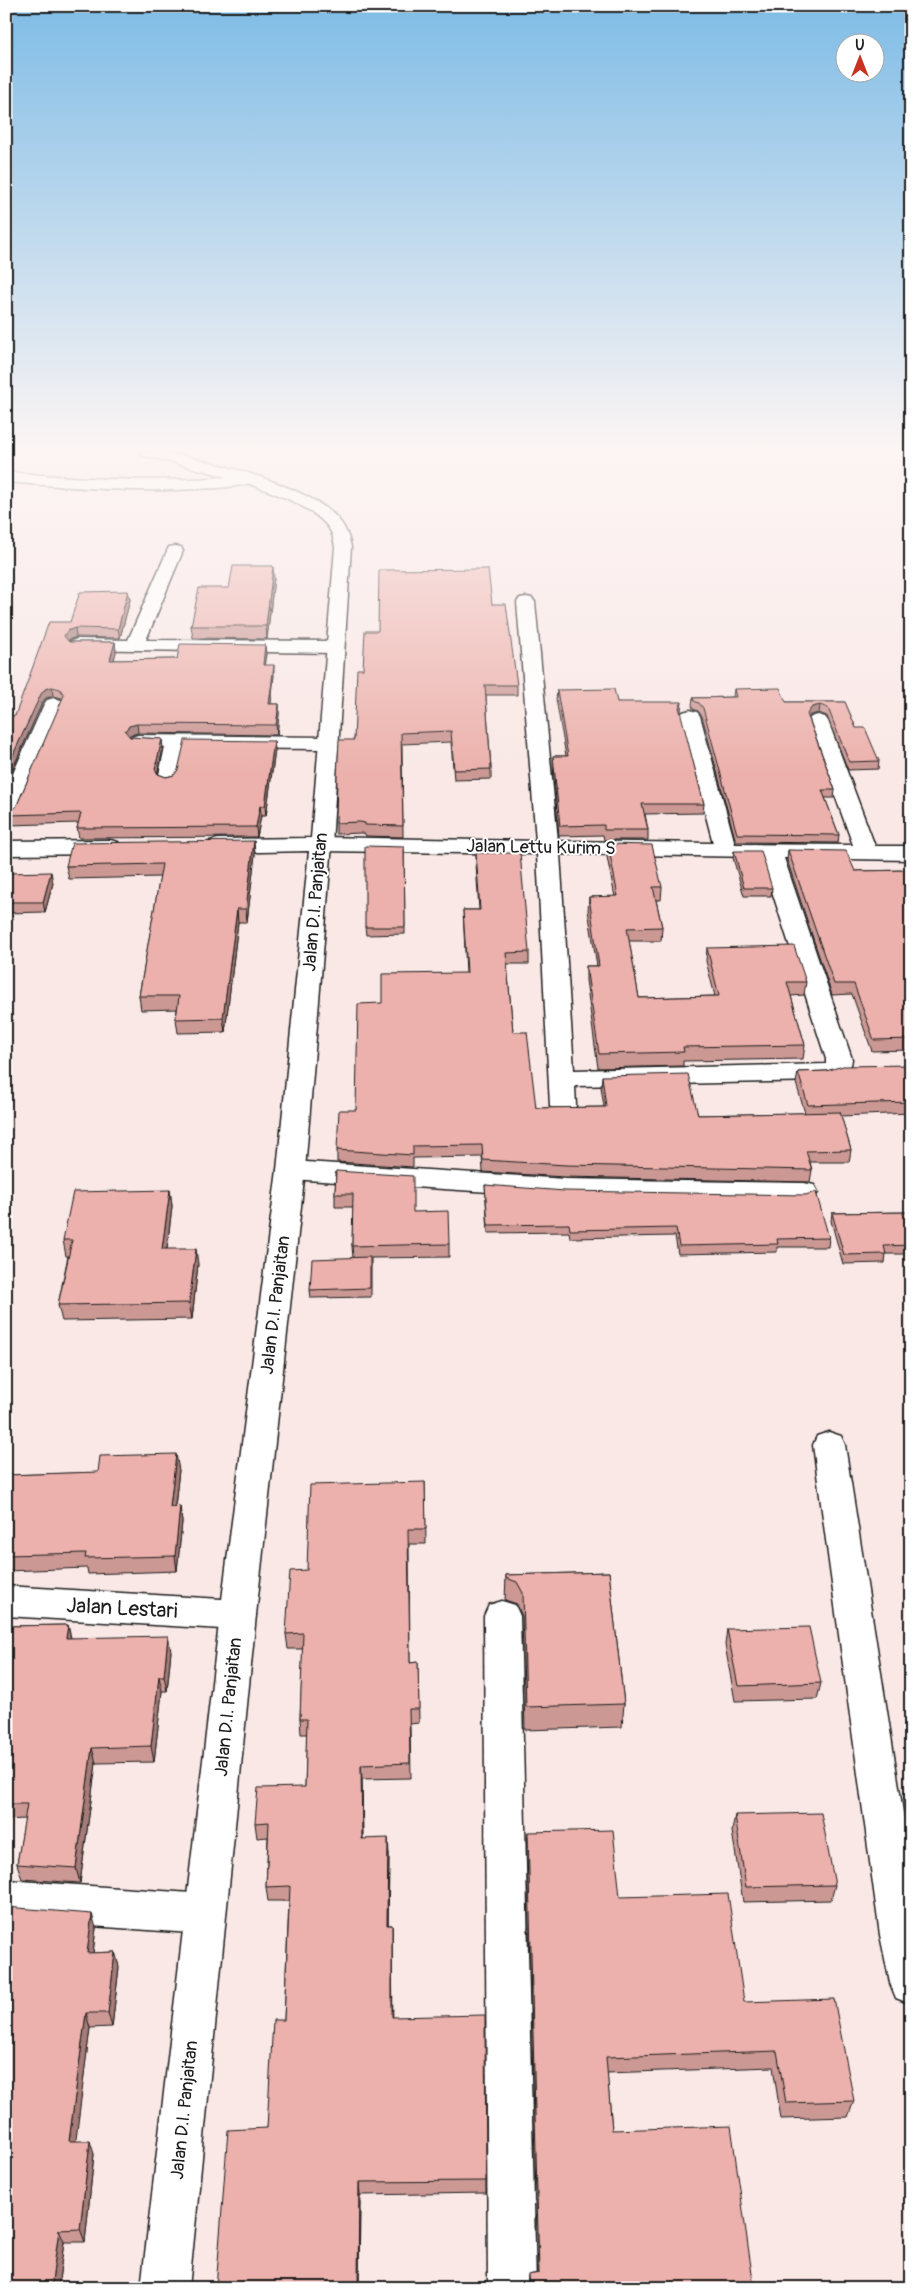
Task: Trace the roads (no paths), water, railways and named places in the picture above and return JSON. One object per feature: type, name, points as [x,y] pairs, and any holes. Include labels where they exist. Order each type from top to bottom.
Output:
[{"type":"street","points":[[135,646],[171,559]]},
{"type":"street","name":"Jalan D.I. Panjaitan","points":[[165,2288],[238,1615],[291,1170],[321,844],[342,559]]},
{"type":"street","points":[[526,602],[548,847],[563,1106]]},
{"type":"street","points":[[76,645],[336,647]]},
{"type":"street","points":[[6,814],[54,704]]},
{"type":"street","points":[[690,716],[725,849]]},
{"type":"street","points":[[818,721],[866,852]]},
{"type":"street","points":[[138,741],[329,743]]},
{"type":"street","points":[[168,779],[176,741]]},
{"type":"street","name":"Jalan Lettu Kurim S","points":[[193,846],[321,844],[911,853]]},
{"type":"street","points":[[6,848],[134,846]]},
{"type":"street","points":[[770,850],[839,1059],[838,1068]]},
{"type":"street","points":[[562,1078],[824,1073],[838,1068],[865,1067]]},
{"type":"street","points":[[291,1170],[565,1188],[804,1192]]},
{"type":"street","points":[[829,1445],[901,1935],[911,1983]]},
{"type":"street","name":"Jalan Lestari","points":[[6,1601],[238,1615]]},
{"type":"street","points":[[502,1616],[512,2288]]},
{"type":"street","points":[[6,1900],[205,1914]]}]
